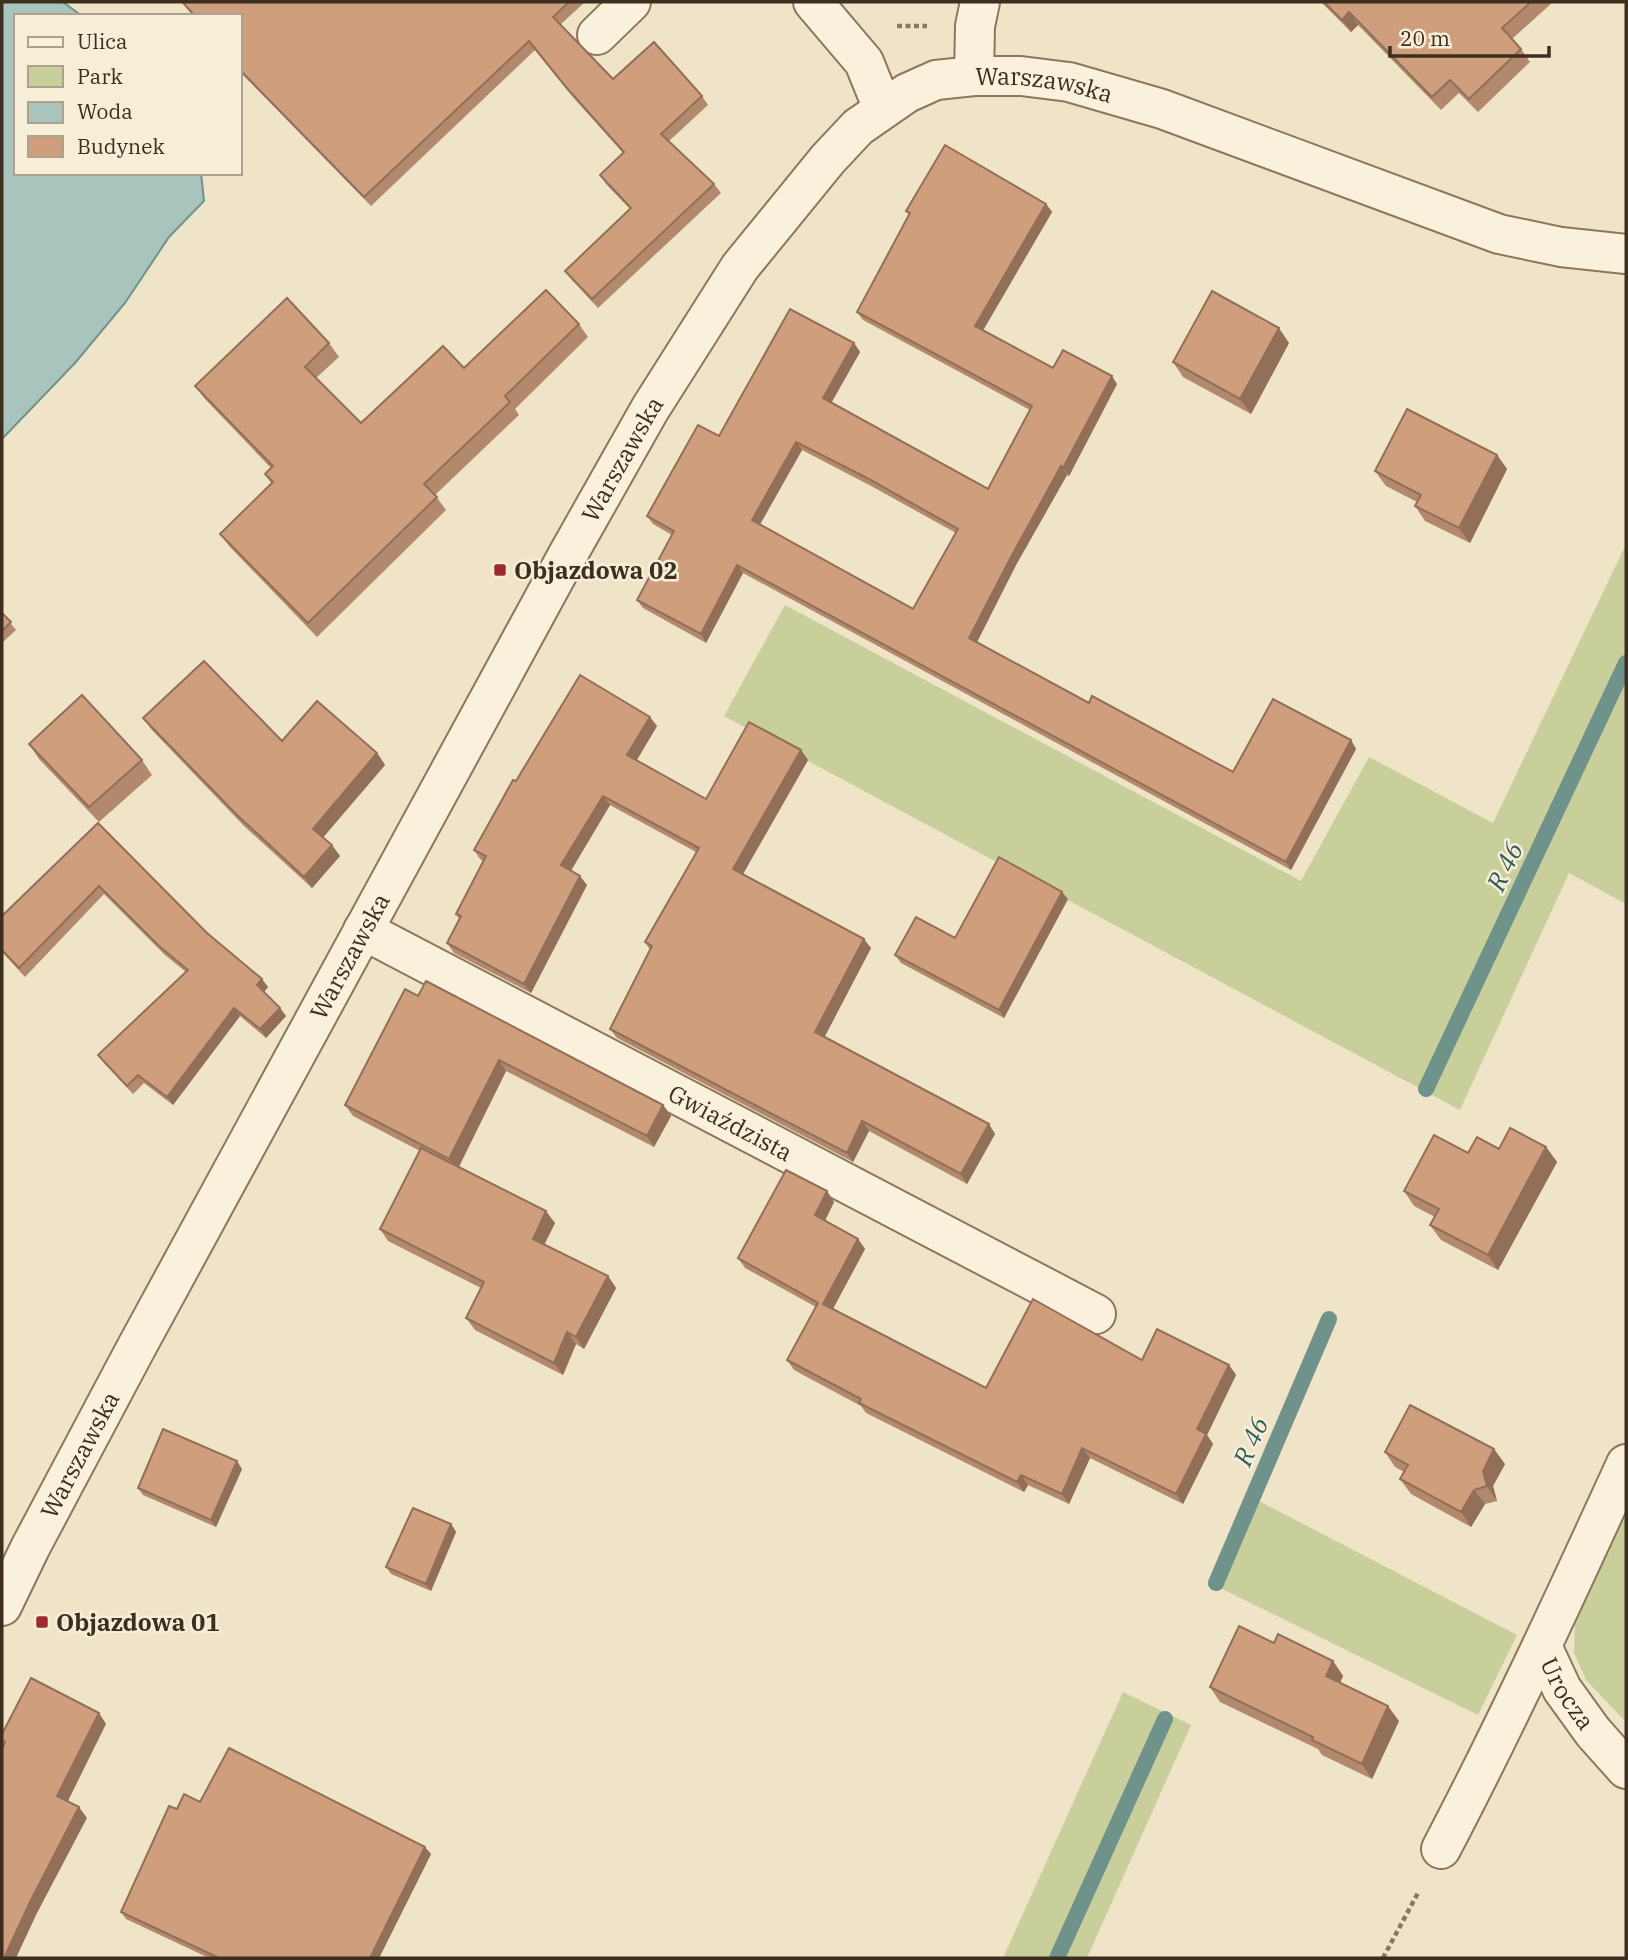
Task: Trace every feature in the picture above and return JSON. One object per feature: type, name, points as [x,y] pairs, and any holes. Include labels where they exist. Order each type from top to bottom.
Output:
[{"type":"street","points":[[597,35],[631,2]]},
{"type":"street","points":[[813,2],[864,62],[883,109]]},
{"type":"street","points":[[974,76],[975,26],[980,2]]},
{"type":"street","name":"Warszawska","points":[[2,1606],[128,1362],[560,568],[658,397],[740,267],[828,159],[858,127],[907,93],[936,80],[974,76],[1021,76],[1069,82],[1162,109],[1499,234],[1561,247],[1626,254]]},
{"type":"street","name":"Gwiaździsta","points":[[363,930],[1096,1314]]},
{"type":"street","points":[[1441,1849],[1486,1763],[1626,1464]]},
{"type":"street","name":"Urocza","points":[[1542,1646],[1562,1689],[1593,1732],[1626,1769]]},
{"type":"path","points":[[893,26],[932,26]]},
{"type":"path","points":[[1383,1958],[1441,1849]]},
{"type":"green space","points":[[1626,544],[1626,904],[1569,873],[1460,1110],[724,716],[785,605],[1301,881],[1369,757],[1493,823]]},
{"type":"green space","points":[[1626,1497],[1626,1722],[1586,1680],[1574,1653],[1575,1620]]},
{"type":"green space","points":[[1257,1500],[1517,1635],[1478,1715],[1218,1587]]},
{"type":"green space","points":[[1123,1692],[1191,1725],[1087,1958],[1003,1958]]},
{"type":"water","points":[[2,2],[63,2],[79,14],[14,14],[14,175],[201,175],[204,201],[169,237],[125,303],[75,363],[2,439]]},
{"type":"building","points":[[569,2],[553,17],[613,79],[654,42],[702,96],[661,134],[714,184],[592,299],[565,271],[631,208],[600,175],[624,152],[529,41],[364,197],[242,72],[242,14],[193,14],[184,4]]},
{"type":"building","points":[[1324,2],[1531,2],[1502,28],[1521,49],[1469,99],[1450,80],[1432,97],[1349,12],[1342,20]]},
{"type":"building","points":[[945,145],[1046,204],[975,326],[1053,368],[1063,350],[1112,376],[969,638],[1089,703],[1092,696],[1233,772],[1273,699],[1351,740],[1286,862],[737,565],[701,634],[637,600],[674,531],[647,516],[698,425],[719,436],[790,309],[854,343],[823,398],[988,489],[1032,406],[857,312],[910,213],[906,211]],"holes":[[[796,442],[958,529],[913,609],[752,520]]]},
{"type":"building","points":[[546,290],[579,324],[505,396],[510,402],[424,484],[437,497],[308,623],[220,534],[273,482],[265,474],[273,466],[195,386],[287,298],[329,343],[305,367],[361,423],[443,346],[464,368]]},
{"type":"building","points":[[1212,291],[1279,328],[1240,399],[1173,362]]},
{"type":"building","points":[[1407,409],[1497,455],[1459,528],[1415,506],[1421,495],[1375,471]]},
{"type":"building","points":[[2,613],[11,622],[2,631]]},
{"type":"building","points":[[204,661],[282,741],[317,701],[377,753],[313,829],[332,845],[304,877],[236,814],[143,718]]},
{"type":"building","points":[[580,675],[650,717],[627,755],[706,799],[749,722],[801,750],[733,869],[864,939],[815,1032],[989,1124],[961,1174],[862,1121],[847,1153],[610,1029],[652,946],[645,942],[699,848],[603,796],[561,865],[580,876],[524,984],[447,943],[461,916],[456,914],[486,856],[474,850],[513,780],[516,781]]},
{"type":"building","points":[[82,695],[142,760],[89,807],[29,744]]},
{"type":"building","points":[[98,823],[207,933],[262,979],[257,985],[280,1008],[260,1029],[234,1008],[167,1097],[138,1075],[127,1086],[98,1055],[188,970],[159,946],[99,886],[19,968],[2,950],[2,916]]},
{"type":"building","points":[[999,857],[1062,892],[999,1010],[895,955],[916,917],[955,938]]},
{"type":"building","points":[[426,981],[663,1105],[647,1136],[499,1060],[449,1159],[345,1105],[405,989],[418,996]]},
{"type":"building","points":[[1510,1128],[1546,1147],[1488,1255],[1430,1225],[1439,1209],[1404,1191],[1434,1135],[1468,1153],[1477,1137],[1499,1149]]},
{"type":"building","points":[[421,1148],[546,1211],[533,1239],[608,1276],[576,1337],[567,1332],[554,1363],[466,1318],[484,1282],[380,1229]]},
{"type":"building","points":[[786,1170],[827,1191],[815,1215],[858,1239],[823,1304],[986,1388],[1033,1299],[1142,1360],[1157,1329],[1229,1365],[1197,1429],[1206,1434],[1176,1494],[1082,1448],[1062,1494],[1021,1475],[1017,1482],[859,1403],[861,1399],[787,1360],[818,1303],[738,1258]]},
{"type":"building","points":[[1410,1405],[1494,1449],[1483,1471],[1487,1486],[1474,1490],[1461,1512],[1400,1479],[1408,1465],[1385,1452]]},
{"type":"building","points":[[163,1429],[237,1461],[211,1520],[138,1488]]},
{"type":"building","points":[[413,1508],[451,1524],[426,1584],[386,1567]]},
{"type":"building","points":[[1239,1626],[1274,1643],[1278,1634],[1333,1661],[1326,1676],[1388,1706],[1362,1764],[1210,1687]]},
{"type":"building","points":[[31,1678],[99,1713],[57,1796],[79,1807],[4,1958],[2,1749],[5,1742],[2,1740],[2,1734]]},
{"type":"building","points":[[229,1748],[425,1847],[370,1958],[219,1958],[121,1912],[169,1806],[177,1809],[184,1794],[200,1802]]},
{"type":"waterway","name":"R 46","points":[[1426,1089],[1626,663]]},
{"type":"waterway","name":"R 46","points":[[1216,1583],[1329,1319]]},
{"type":"waterway","name":"R 46","points":[[1057,1958],[1165,1719]]},
{"type":"place","name":"Objazdowa 02","points":[[500,570]]},
{"type":"place","name":"Objazdowa 01","points":[[42,1622]]}]
